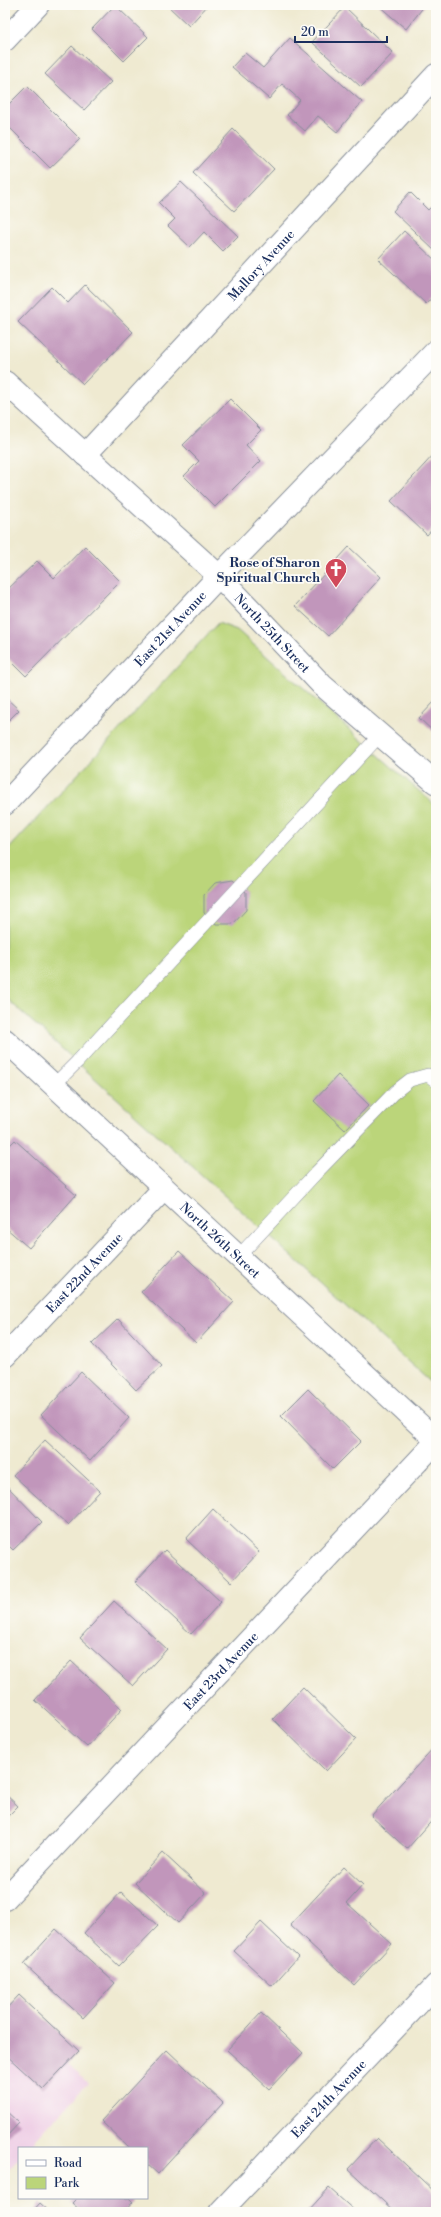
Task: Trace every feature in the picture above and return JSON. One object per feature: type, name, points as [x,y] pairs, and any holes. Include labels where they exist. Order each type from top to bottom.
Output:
[{"type":"street","points":[[5,40],[38,5]]},
{"type":"street","name":"Mallory Avenue","points":[[85,455],[436,75]]},
{"type":"street","name":"East 21st Avenue","points":[[5,804],[219,576],[436,350]]},
{"type":"street","name":"North 25th Street","points":[[5,382],[219,576],[322,685],[436,783]]},
{"type":"street","name":"North 26th Street","points":[[5,1040],[163,1189],[436,1441]]},
{"type":"street","name":"East 22nd Avenue","points":[[5,1356],[163,1189]]},
{"type":"street","name":"East 23rd Avenue","points":[[5,1899],[436,1441]]},
{"type":"street","name":"East 24th Avenue","points":[[220,2212],[436,1984]]},
{"type":"lane","points":[[53,1086],[83,1056],[380,735]]},
{"type":"lane","points":[[238,1257],[317,1172],[396,1091],[410,1080],[428,1075],[436,1081]]},
{"type":"shaded area","points":[[5,2008],[88,2083],[29,2147],[18,2147],[18,2159],[5,2174]]},
{"type":"green space","points":[[218,623],[237,630],[436,806],[436,1387],[5,997],[5,853]]},
{"type":"building","points":[[115,5],[148,37],[124,61],[92,29]]},
{"type":"building","points":[[167,5],[208,5],[189,26]]},
{"type":"building","points":[[378,5],[425,5],[406,29]]},
{"type":"building","points":[[345,7],[393,53],[361,87],[312,42]]},
{"type":"building","points":[[290,38],[362,102],[337,132],[318,116],[305,131],[287,115],[300,100],[282,84],[269,99],[232,67],[245,53],[263,68]]},
{"type":"building","points":[[72,46],[111,82],[84,110],[45,74]]},
{"type":"building","points":[[27,86],[80,139],[50,168],[5,123],[5,108]]},
{"type":"building","points":[[233,129],[274,169],[234,211],[193,173]]},
{"type":"building","points":[[181,182],[238,236],[223,251],[204,232],[190,247],[168,226],[175,219],[159,203]]},
{"type":"building","points":[[410,192],[428,210],[436,202],[436,252],[393,211]]},
{"type":"building","points":[[404,231],[436,261],[436,293],[426,304],[378,259]]},
{"type":"building","points":[[85,285],[133,332],[83,384],[18,322],[52,287],[68,303]]},
{"type":"building","points":[[230,399],[261,430],[246,445],[261,461],[215,507],[184,476],[199,461],[183,445]]},
{"type":"building","points":[[436,452],[436,525],[427,535],[391,501]]},
{"type":"building","points":[[85,546],[120,581],[26,676],[5,655],[5,592],[37,561],[54,578]]},
{"type":"building","points":[[349,547],[381,577],[328,636],[295,606]]},
{"type":"building","points":[[5,697],[19,710],[5,724]]},
{"type":"building","points":[[436,700],[436,734],[419,718]]},
{"type":"building","points":[[233,880],[246,892],[246,910],[233,924],[216,924],[204,913],[204,895],[215,883]]},
{"type":"building","points":[[338,1075],[369,1105],[345,1130],[314,1101]]},
{"type":"building","points":[[15,1140],[76,1195],[29,1248],[5,1227],[5,1150]]},
{"type":"building","points":[[179,1251],[234,1302],[196,1343],[141,1292]]},
{"type":"building","points":[[118,1319],[162,1366],[136,1390],[92,1344]]},
{"type":"building","points":[[81,1372],[129,1418],[90,1461],[41,1415]]},
{"type":"building","points":[[308,1389],[361,1441],[333,1469],[281,1416]]},
{"type":"building","points":[[45,1440],[100,1491],[68,1525],[13,1475]]},
{"type":"building","points":[[5,1484],[42,1522],[13,1550],[5,1542]]},
{"type":"building","points":[[213,1509],[259,1552],[231,1582],[186,1539]]},
{"type":"building","points":[[165,1550],[221,1602],[191,1634],[135,1582]]},
{"type":"building","points":[[114,1601],[167,1649],[133,1686],[80,1638]]},
{"type":"building","points":[[71,1661],[122,1709],[87,1747],[35,1700]]},
{"type":"building","points":[[303,1687],[356,1739],[326,1771],[273,1719]]},
{"type":"building","points":[[436,1745],[436,1816],[407,1849],[371,1816]]},
{"type":"building","points":[[5,1794],[18,1806],[5,1819]]},
{"type":"building","points":[[163,1853],[206,1893],[178,1923],[135,1883]]},
{"type":"building","points":[[344,1867],[363,1885],[347,1903],[392,1944],[354,1985],[290,1925]]},
{"type":"building","points":[[121,1892],[158,1926],[119,1966],[84,1933]]},
{"type":"building","points":[[261,1922],[298,1957],[272,1986],[234,1951]]},
{"type":"building","points":[[56,1929],[115,1983],[83,2018],[24,1964]]},
{"type":"building","points":[[19,1995],[79,2051],[43,2089],[5,2054],[5,2010]]},
{"type":"building","points":[[261,2013],[303,2053],[269,2089],[227,2050]]},
{"type":"building","points":[[167,2050],[223,2103],[158,2174],[148,2165],[148,2147],[128,2147],[101,2121]]},
{"type":"building","points":[[5,2110],[19,2123],[5,2138]]},
{"type":"building","points":[[377,2138],[436,2193],[436,2203],[427,2212],[395,2212],[348,2169]]},
{"type":"building","points":[[329,2188],[356,2212],[307,2212]]},
{"type":"building","points":[[76,2199],[130,2199],[133,2202],[124,2212],[82,2212],[72,2203]]},
{"type":"building","points":[[40,2203],[50,2212],[32,2212]]},
{"type":"place","name":"Rose of Sharon Spiritual Church","points":[[336,588]]}]
